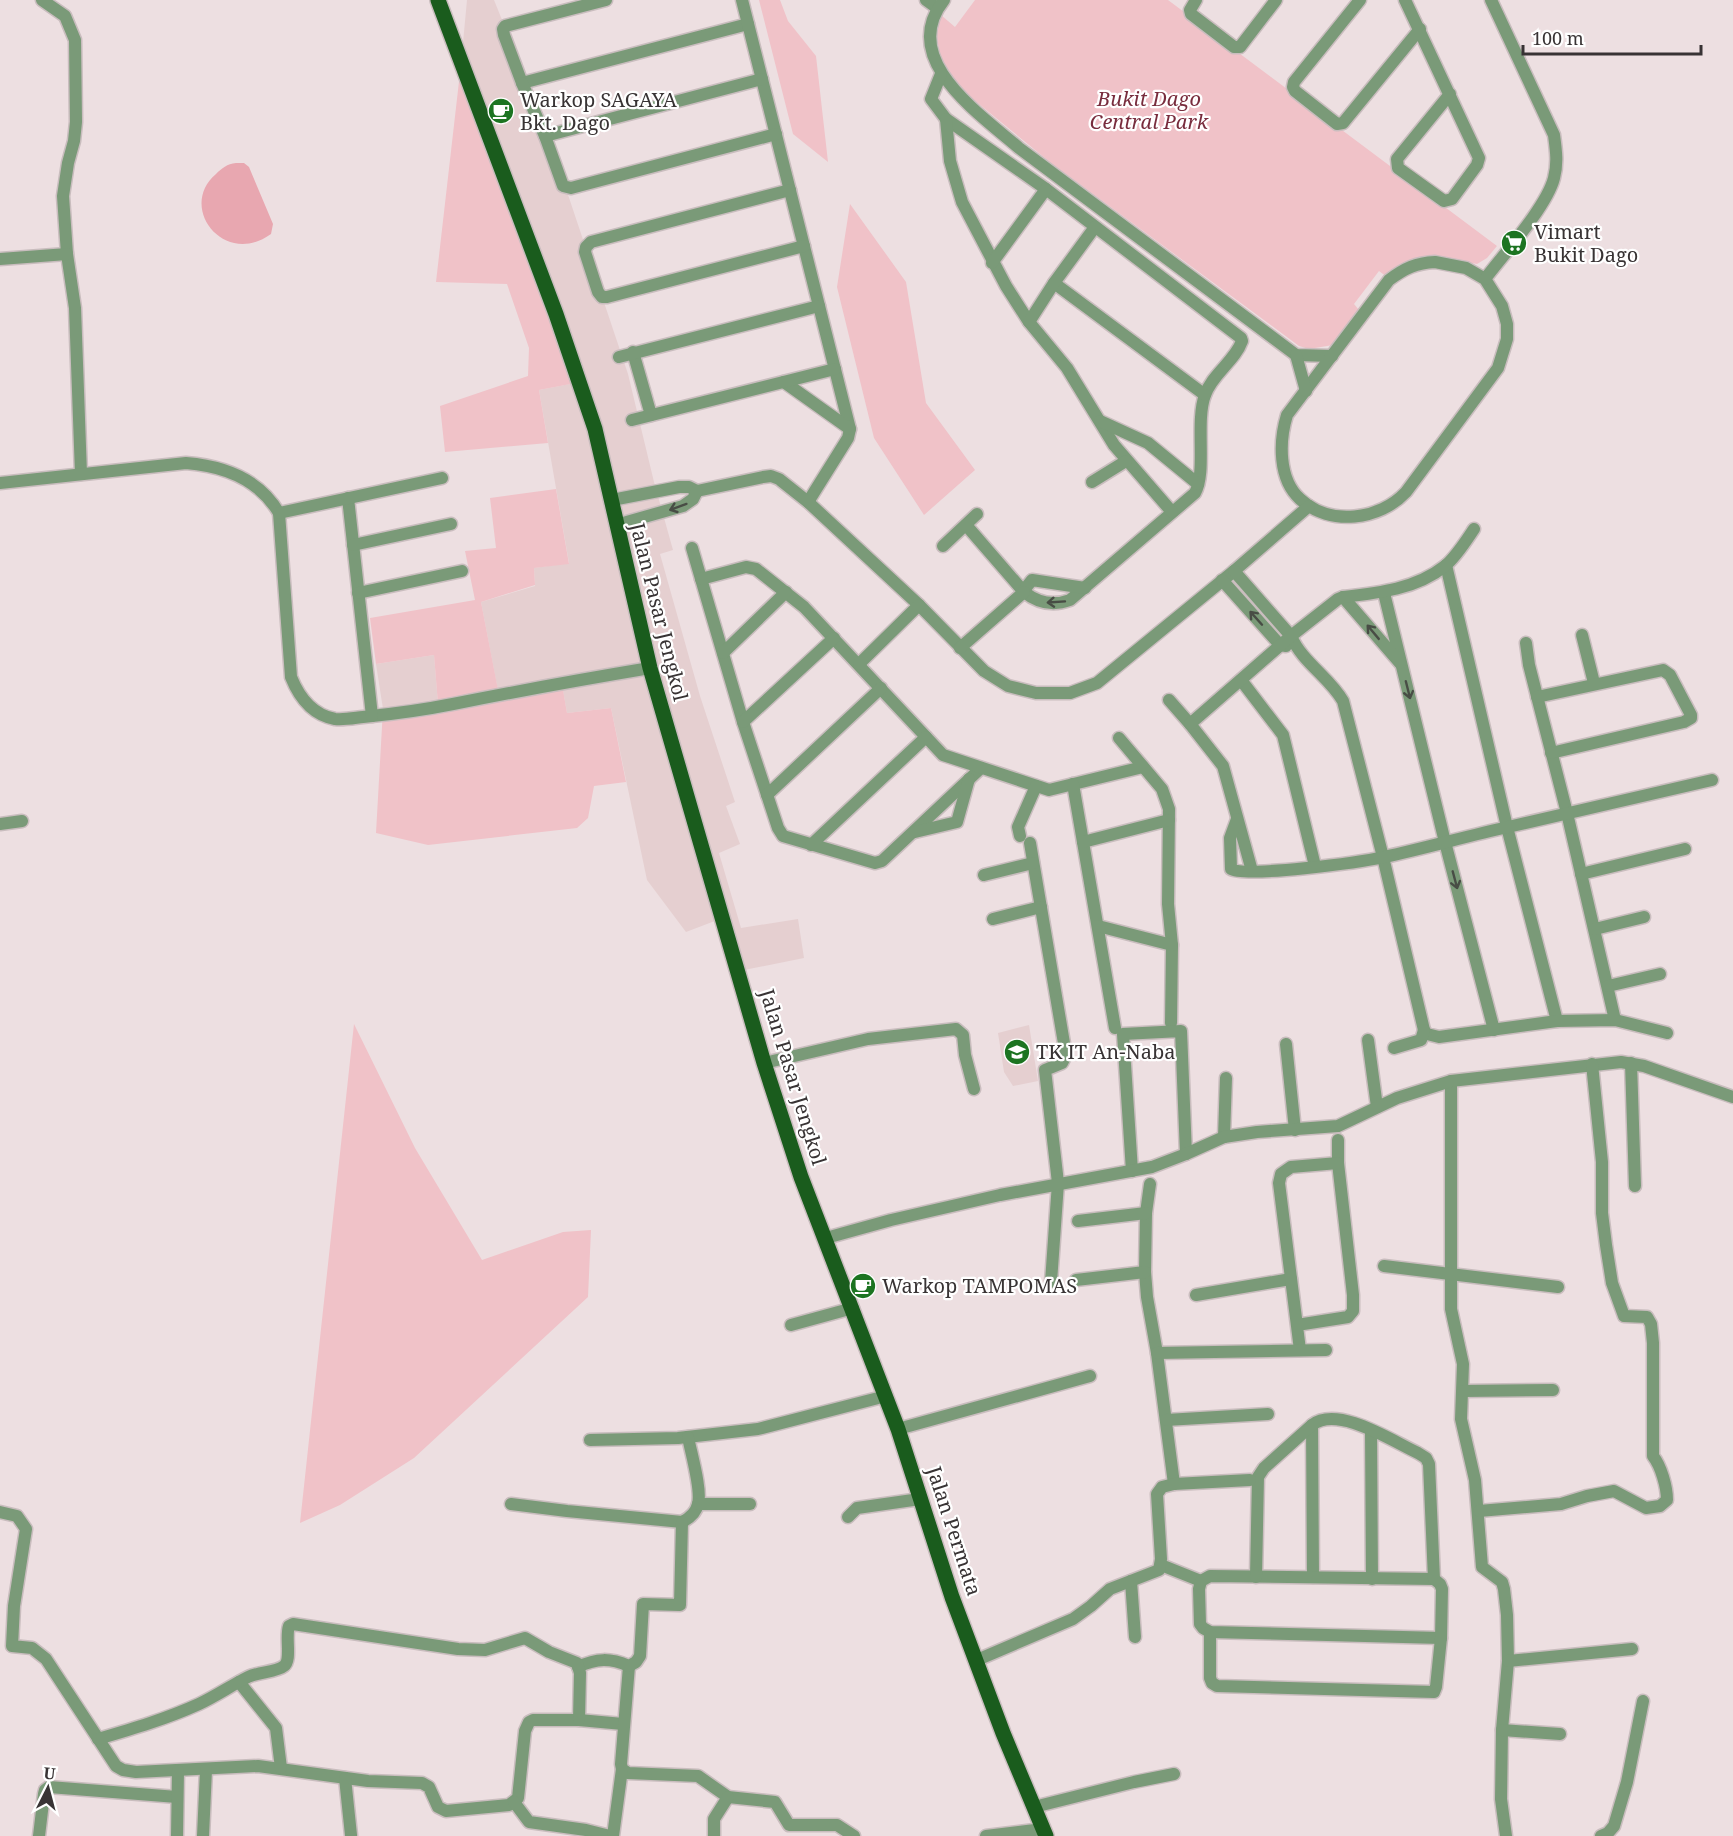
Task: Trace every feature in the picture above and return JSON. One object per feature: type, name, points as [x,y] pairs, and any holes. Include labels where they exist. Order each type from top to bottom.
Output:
[{"type":"main road","name":"Jalan Pasar Jengkol","points":[[438,0],[556,314],[595,429],[650,668],[765,1063],[801,1177],[826,1238]]},
{"type":"main road","name":"Jalan Permata","points":[[826,1238],[898,1429],[952,1597],[1003,1733],[1045,1833]]},
{"type":"street","points":[[42,0],[66,16],[75,40],[76,122],[63,196],[67,254],[75,308],[81,474]]},
{"type":"street","points":[[606,0],[505,26],[503,30],[563,186],[571,188],[776,134]]},
{"type":"street","points":[[742,0],[850,429],[848,438],[808,502]]},
{"type":"street","points":[[926,0],[940,4],[931,25],[929,39],[933,57],[941,74],[958,94],[1019,148],[1296,355],[1332,356]]},
{"type":"street","points":[[1196,0],[1190,10],[1191,14],[1237,48],[1276,0]]},
{"type":"street","points":[[1360,0],[1294,82],[1293,87],[1294,91],[1337,124],[1343,123],[1420,29]]},
{"type":"street","points":[[1405,0],[1420,29],[1450,94],[1479,158],[1478,165],[1452,199],[1444,201],[1398,168],[1396,163],[1450,94]]},
{"type":"street","points":[[1485,279],[1547,196],[1554,178],[1557,158],[1554,135],[1491,0]]},
{"type":"street","points":[[522,82],[748,24]]},
{"type":"street","points":[[941,74],[931,99],[946,119],[1046,189],[1241,338],[1241,345],[1214,378],[1205,395],[1200,427],[1198,484],[1195,493],[1070,600],[1048,604],[1031,598],[966,525]]},
{"type":"street","points":[[545,136],[762,80]]},
{"type":"street","points":[[946,119],[950,161],[962,202],[992,263],[1029,322],[1067,368],[1126,460],[1172,512]]},
{"type":"street","points":[[992,263],[1046,189]]},
{"type":"street","points":[[790,190],[591,242],[585,252],[598,292],[602,297],[607,297],[804,246]]},
{"type":"street","points":[[1029,322],[1095,227]]},
{"type":"street","points":[[0,259],[67,254]]},
{"type":"street","points":[[1435,262],[1466,268],[1485,279],[1502,306],[1507,324],[1507,339],[1498,368],[1406,492],[1396,502],[1367,515],[1351,517],[1322,513],[1309,506],[1298,498],[1283,466],[1282,430],[1287,415],[1332,356],[1389,280],[1403,269],[1418,263],[1435,262]]},
{"type":"street","points":[[1054,283],[1205,395]]},
{"type":"street","points":[[619,357],[819,306]]},
{"type":"street","points":[[633,352],[651,415]]},
{"type":"street","points":[[1296,355],[1306,391]]},
{"type":"street","points":[[632,420],[835,369]]},
{"type":"street","points":[[784,382],[850,429]]},
{"type":"street","points":[[1100,421],[1148,443],[1198,484]]},
{"type":"street","points":[[1092,482],[1126,460]]},
{"type":"street","points":[[0,483],[186,463],[208,465],[236,473],[251,483],[268,497],[279,513],[289,668],[296,690],[311,708],[323,716],[337,719],[403,713],[555,683],[650,668]]},
{"type":"street","points":[[612,501],[679,487],[689,487],[698,491],[771,476],[779,479],[808,502],[919,605],[984,671],[1008,686],[1036,693],[1070,693],[1097,683],[1234,571],[1309,506]]},
{"type":"street","points":[[279,513],[442,478]]},
{"type":"street","points":[[616,525],[683,506],[693,499],[698,491]]},
{"type":"street","points":[[348,498],[372,716]]},
{"type":"street","points":[[943,546],[977,514]]},
{"type":"street","points":[[353,545],[451,524]]},
{"type":"street","points":[[1190,724],[1280,645],[1293,642],[1343,597],[1384,593],[1419,580],[1446,566],[1474,529]]},
{"type":"street","points":[[692,548],[743,722],[778,828],[783,836],[875,863],[882,861],[981,768]]},
{"type":"street","points":[[1446,566],[1507,827],[1557,1021]]},
{"type":"street","points":[[701,579],[746,567],[756,569],[804,607],[943,755],[1049,790],[1143,766]]},
{"type":"street","points":[[358,593],[462,571]]},
{"type":"street","points":[[1234,571],[1337,692],[1342,701],[1383,858],[1424,1030],[1421,1040],[1394,1048]]},
{"type":"street","points":[[960,648],[1024,591],[1032,580],[1085,588]]},
{"type":"street","points":[[1222,580],[1280,645]]},
{"type":"street","points":[[723,653],[786,592]]},
{"type":"street","points":[[1384,593],[1494,1030]]},
{"type":"street","points":[[1343,597],[1402,666]]},
{"type":"street","points":[[859,663],[919,605]]},
{"type":"street","points":[[1581,635],[1594,683]]},
{"type":"street","points":[[743,722],[834,638]]},
{"type":"street","points":[[1526,643],[1615,1020]]},
{"type":"street","points":[[1537,697],[1663,670],[1670,675],[1691,715],[1691,718],[1684,722],[1551,753]]},
{"type":"street","points":[[1241,680],[1283,735],[1315,866]]},
{"type":"street","points":[[767,795],[881,688]]},
{"type":"street","points":[[1168,700],[1223,766],[1252,871]]},
{"type":"street","points":[[811,845],[926,737]]},
{"type":"street","points":[[1119,738],[1162,789],[1169,809],[1168,904],[1172,945],[1171,1023]]},
{"type":"street","points":[[912,832],[957,822],[970,778]]},
{"type":"street","points":[[1237,819],[1230,838],[1231,869],[1237,872],[1315,866],[1383,858],[1712,780]]},
{"type":"street","points":[[1073,784],[1115,1028]]},
{"type":"street","points":[[1036,786],[1018,827],[1025,839],[1033,863],[1066,1055],[1062,1063],[1045,1070],[1058,1184],[1051,1282]]},
{"type":"street","points":[[1083,842],[1169,820]]},
{"type":"street","points":[[0,824],[22,821]]},
{"type":"street","points":[[1581,874],[1685,849]]},
{"type":"street","points":[[984,876],[1033,863]]},
{"type":"street","points":[[993,919],[1041,908]]},
{"type":"street","points":[[1595,929],[1644,917]]},
{"type":"street","points":[[1098,926],[1172,945]]},
{"type":"street","points":[[1608,986],[1660,974]]},
{"type":"street","points":[[1424,1030],[1431,1037],[1439,1037],[1557,1021],[1615,1020],[1668,1033]]},
{"type":"street","points":[[765,1063],[868,1039],[956,1029],[963,1035],[965,1055],[974,1089]]},
{"type":"street","points":[[1132,1170],[1123,1034],[1181,1031],[1186,1155]]},
{"type":"street","points":[[1368,1040],[1377,1107]]},
{"type":"street","points":[[1286,1044],[1295,1130]]},
{"type":"street","points":[[826,1238],[891,1220],[1058,1184],[1152,1167],[1186,1155],[1224,1137],[1257,1132],[1338,1126],[1397,1098],[1451,1081],[1592,1064],[1631,1063],[1733,1097]]},
{"type":"street","points":[[1631,1063],[1635,1186]]},
{"type":"street","points":[[1479,1511],[1561,1504],[1614,1491],[1646,1508],[1660,1506],[1667,1500],[1667,1492],[1653,1456],[1651,1324],[1647,1317],[1624,1316],[1612,1282],[1602,1213],[1602,1162],[1592,1064]]},
{"type":"street","points":[[1224,1137],[1226,1078]]},
{"type":"street","points":[[1451,1081],[1451,1310],[1463,1364],[1461,1419],[1479,1511],[1482,1567],[1502,1582],[1504,1588],[1508,1661],[1502,1730],[1501,1799],[1506,1836]]},
{"type":"street","points":[[1297,1325],[1348,1317],[1353,1311],[1338,1163],[1338,1140]]},
{"type":"street","points":[[1300,1350],[1279,1183],[1281,1174],[1292,1167],[1338,1163]]},
{"type":"street","points":[[1150,1184],[1146,1213],[1145,1272],[1174,1484]]},
{"type":"street","points":[[1078,1221],[1146,1213]]},
{"type":"street","points":[[1384,1266],[1558,1287]]},
{"type":"street","points":[[1076,1280],[1145,1272]]},
{"type":"street","points":[[1196,1295],[1291,1279]]},
{"type":"street","points":[[790,1325],[853,1308]]},
{"type":"street","points":[[1157,1353],[1326,1350]]},
{"type":"street","points":[[898,1429],[1089,1376]]},
{"type":"street","points":[[1463,1391],[1553,1390]]},
{"type":"street","points":[[590,1440],[688,1437],[758,1429],[885,1396]]},
{"type":"street","points":[[1166,1420],[1268,1414]]},
{"type":"street","points":[[1256,1577],[1258,1477],[1264,1468],[1311,1425],[1326,1418],[1354,1422],[1426,1458],[1429,1464],[1434,1579]]},
{"type":"street","points":[[1311,1425],[1313,1577]]},
{"type":"street","points":[[1371,1431],[1372,1579]]},
{"type":"street","points":[[511,1504],[682,1521],[692,1516],[698,1504],[698,1491],[688,1437]]},
{"type":"street","points":[[976,1660],[1072,1618],[1091,1606],[1110,1589],[1154,1574],[1161,1565],[1157,1494],[1162,1487],[1174,1484],[1250,1480]]},
{"type":"street","points":[[848,1517],[856,1508],[921,1499]]},
{"type":"street","points":[[698,1504],[750,1504]]},
{"type":"street","points":[[0,1512],[17,1515],[26,1529],[6,1646],[32,1648],[46,1659],[116,1766],[123,1770],[178,1771],[258,1766],[345,1778],[422,1783],[429,1787],[438,1807],[446,1811],[509,1805],[514,1802],[519,1794],[525,1731],[529,1722],[533,1720],[579,1720],[623,1725]]},
{"type":"street","points":[[578,1667],[603,1659],[629,1666],[636,1662],[640,1656],[643,1604],[680,1605],[682,1521]]},
{"type":"street","points":[[1161,1565],[1201,1581]]},
{"type":"street","points":[[1210,1632],[1210,1678],[1212,1683],[1224,1687],[1434,1692],[1441,1638],[1442,1589],[1434,1579],[1210,1576],[1201,1581],[1199,1588],[1200,1624],[1210,1632],[1441,1638]]},
{"type":"street","points":[[1131,1581],[1135,1637]]},
{"type":"street","points":[[98,1738],[168,1717],[201,1703],[250,1676],[284,1666],[288,1660],[286,1634],[288,1626],[292,1624],[458,1649],[485,1650],[525,1638],[549,1652],[577,1663],[579,1720]]},
{"type":"street","points":[[1508,1661],[1632,1649]]},
{"type":"street","points":[[514,1802],[529,1822],[612,1836],[622,1769],[623,1725],[629,1666]]},
{"type":"street","points":[[239,1682],[276,1728],[281,1768]]},
{"type":"street","points":[[1601,1836],[1608,1833],[1614,1826],[1627,1782],[1644,1701]]},
{"type":"street","points":[[1502,1730],[1560,1734]]},
{"type":"street","points":[[622,1769],[628,1773],[698,1776],[728,1797],[772,1800],[779,1806],[789,1825],[837,1825],[854,1836]]},
{"type":"street","points":[[203,1836],[206,1770]]},
{"type":"street","points":[[177,1836],[178,1771]]},
{"type":"street","points":[[1034,1808],[1174,1774]]},
{"type":"street","points":[[345,1778],[351,1835]]},
{"type":"street","points":[[39,1836],[44,1794],[49,1787],[177,1797]]},
{"type":"street","points":[[714,1836],[714,1819],[728,1797]]},
{"type":"street","points":[[986,1836],[1045,1833]]},
{"type":"shaded area","points":[[467,0],[494,0],[547,132],[628,374],[673,550],[660,554],[700,696],[735,802],[726,806],[740,844],[719,853],[741,928],[798,919],[804,958],[739,971],[720,919],[686,932],[647,880],[611,708],[567,713],[562,685],[499,696],[481,602],[535,586],[534,568],[569,563],[539,390],[580,382],[461,64]]},
{"type":"shaded area","points":[[236,163],[244,163],[249,167],[273,224],[271,234],[254,243],[237,244],[223,239],[211,229],[204,216],[202,202],[205,187],[220,170]]},
{"type":"shaded area","points":[[434,655],[438,704],[383,709],[376,664]]},
{"type":"shaded area","name":"TK IT An-Naba","points":[[1029,1025],[1038,1081],[1013,1086],[1004,1072],[998,1033]]},
{"type":"green space","points":[[759,0],[780,0],[788,21],[816,56],[828,162],[793,134]]},
{"type":"green space","name":"Bukit Dago Central Park","points":[[975,0],[1168,0],[1497,246],[1487,258],[1477,264],[1432,258],[1387,277],[1379,271],[1354,304],[1359,310],[1333,345],[1309,349],[1299,346],[1051,163],[958,87],[940,56],[937,26],[941,15],[955,27]]},
{"type":"green space","points":[[461,64],[581,382],[539,390],[548,443],[445,452],[440,406],[528,376],[529,348],[507,284],[436,282]]},
{"type":"green space","points":[[850,204],[906,282],[926,403],[975,470],[924,515],[874,438],[837,287]]},
{"type":"green space","points":[[556,489],[569,564],[534,568],[535,585],[481,602],[499,695],[562,684],[567,713],[611,708],[626,782],[594,786],[588,818],[577,828],[428,845],[376,833],[383,709],[438,704],[434,655],[376,664],[370,618],[475,600],[465,551],[496,548],[490,498]]},
{"type":"green space","points":[[354,1024],[415,1148],[482,1260],[563,1232],[591,1230],[588,1297],[414,1458],[340,1505],[300,1523]]},
{"type":"place","name":"Warkop SAGAYA Bkt. Dago","points":[[501,111]]},
{"type":"place","name":"Vimart Bukit Dago","points":[[1514,243]]},
{"type":"place","name":"TK IT An-Naba","points":[[1017,1052]]},
{"type":"place","name":"Warkop TAMPOMAS","points":[[863,1286]]}]
